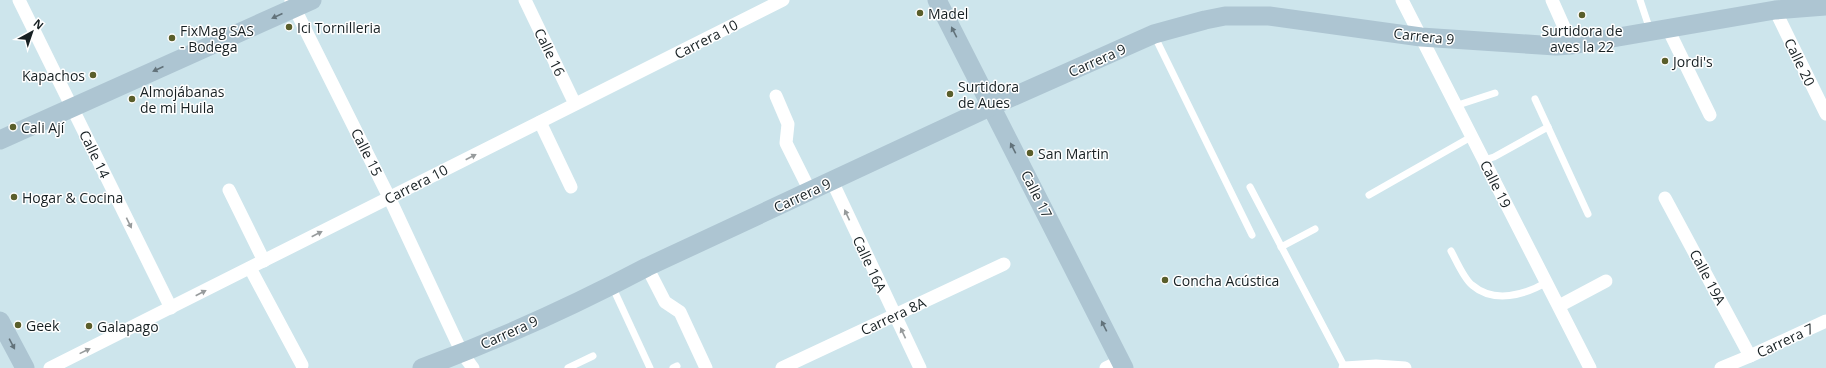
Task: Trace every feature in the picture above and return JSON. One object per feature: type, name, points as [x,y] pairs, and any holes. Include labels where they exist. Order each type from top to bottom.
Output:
[{"type":"main road","points":[[0,140],[72,108],[293,4],[312,0]]},
{"type":"main road","name":"Calle 17","points":[[937,0],[992,106],[1117,366]]},
{"type":"main road","name":"Carrera 9","points":[[422,368],[468,360],[647,267],[992,106],[1154,34],[1204,20],[1224,16],[1269,16],[1421,37],[1556,46],[1572,45],[1659,31],[1774,10],[1826,6]]},
{"type":"main road","points":[[0,321],[25,368]]},
{"type":"street","name":"Calle 14","points":[[19,0],[171,308]]},
{"type":"street","name":"Calle 16","points":[[525,0],[575,104]]},
{"type":"street","name":"Carrera 10","points":[[50,368],[783,0]]},
{"type":"street","name":"Calle 19","points":[[1402,0],[1590,368]]},
{"type":"street","points":[[1552,0],[1572,45]]},
{"type":"street","name":"Calle 15","points":[[293,4],[468,360]]},
{"type":"street","name":"Calle 20","points":[[1774,10],[1826,114]]},
{"type":"street","points":[[1659,31],[1710,115]]},
{"type":"street","points":[[776,96],[788,124],[786,143],[810,191]]},
{"type":"street","points":[[540,122],[571,187]]},
{"type":"street","name":"Calle 16A","points":[[832,181],[920,368]]},
{"type":"street","points":[[229,190],[264,261]]},
{"type":"street","name":"Calle 19A","points":[[1665,198],[1750,356]]},
{"type":"street","name":"Carrera 8A","points":[[782,368],[1004,264]]},
{"type":"street","points":[[647,267],[665,302],[680,312],[706,368]]},
{"type":"street","points":[[250,268],[302,365]]},
{"type":"street","points":[[1559,306],[1606,281]]},
{"type":"street","name":"Carrera 7","points":[[1721,368],[1826,321]]},
{"type":"street","points":[[1345,368],[1376,366],[1405,368]]},
{"type":"lane","points":[[1640,0],[1659,31]]},
{"type":"lane","points":[[1154,34],[1252,235]]},
{"type":"lane","points":[[1455,106],[1495,94]]},
{"type":"lane","points":[[1535,100],[1588,214]]},
{"type":"lane","points":[[1484,160],[1494,157],[1548,127]]},
{"type":"lane","points":[[1370,195],[1472,137]]},
{"type":"lane","points":[[1250,187],[1345,368]]},
{"type":"lane","points":[[1281,247],[1315,229]]},
{"type":"lane","points":[[1451,251],[1471,285],[1494,296],[1518,295],[1532,291],[1547,282]]},
{"type":"lane","points":[[612,285],[650,368]]},
{"type":"lane","points":[[568,368],[593,356]]},
{"type":"place","name":"Madel","points":[[920,13]]},
{"type":"place","name":"Surtidora de aves la 22","points":[[1582,15]]},
{"type":"place","name":"Ici Tornilleria","points":[[289,27]]},
{"type":"place","name":"FixMag SAS - Bodega","points":[[172,38]]},
{"type":"place","name":"Jordi's","points":[[1665,61]]},
{"type":"place","name":"Kapachos","points":[[93,75]]},
{"type":"place","name":"Surtidora de Aues","points":[[950,94]]},
{"type":"place","name":"Almojábanas de mi Huila","points":[[132,99]]},
{"type":"place","name":"Cali Ají","points":[[13,127]]},
{"type":"place","name":"San Martin","points":[[1030,153]]},
{"type":"place","name":"Hogar & Cocina","points":[[14,197]]},
{"type":"place","name":"Concha Acústica","points":[[1165,280]]},
{"type":"place","name":"Geek","points":[[18,325]]},
{"type":"place","name":"Galapago","points":[[89,326]]}]
